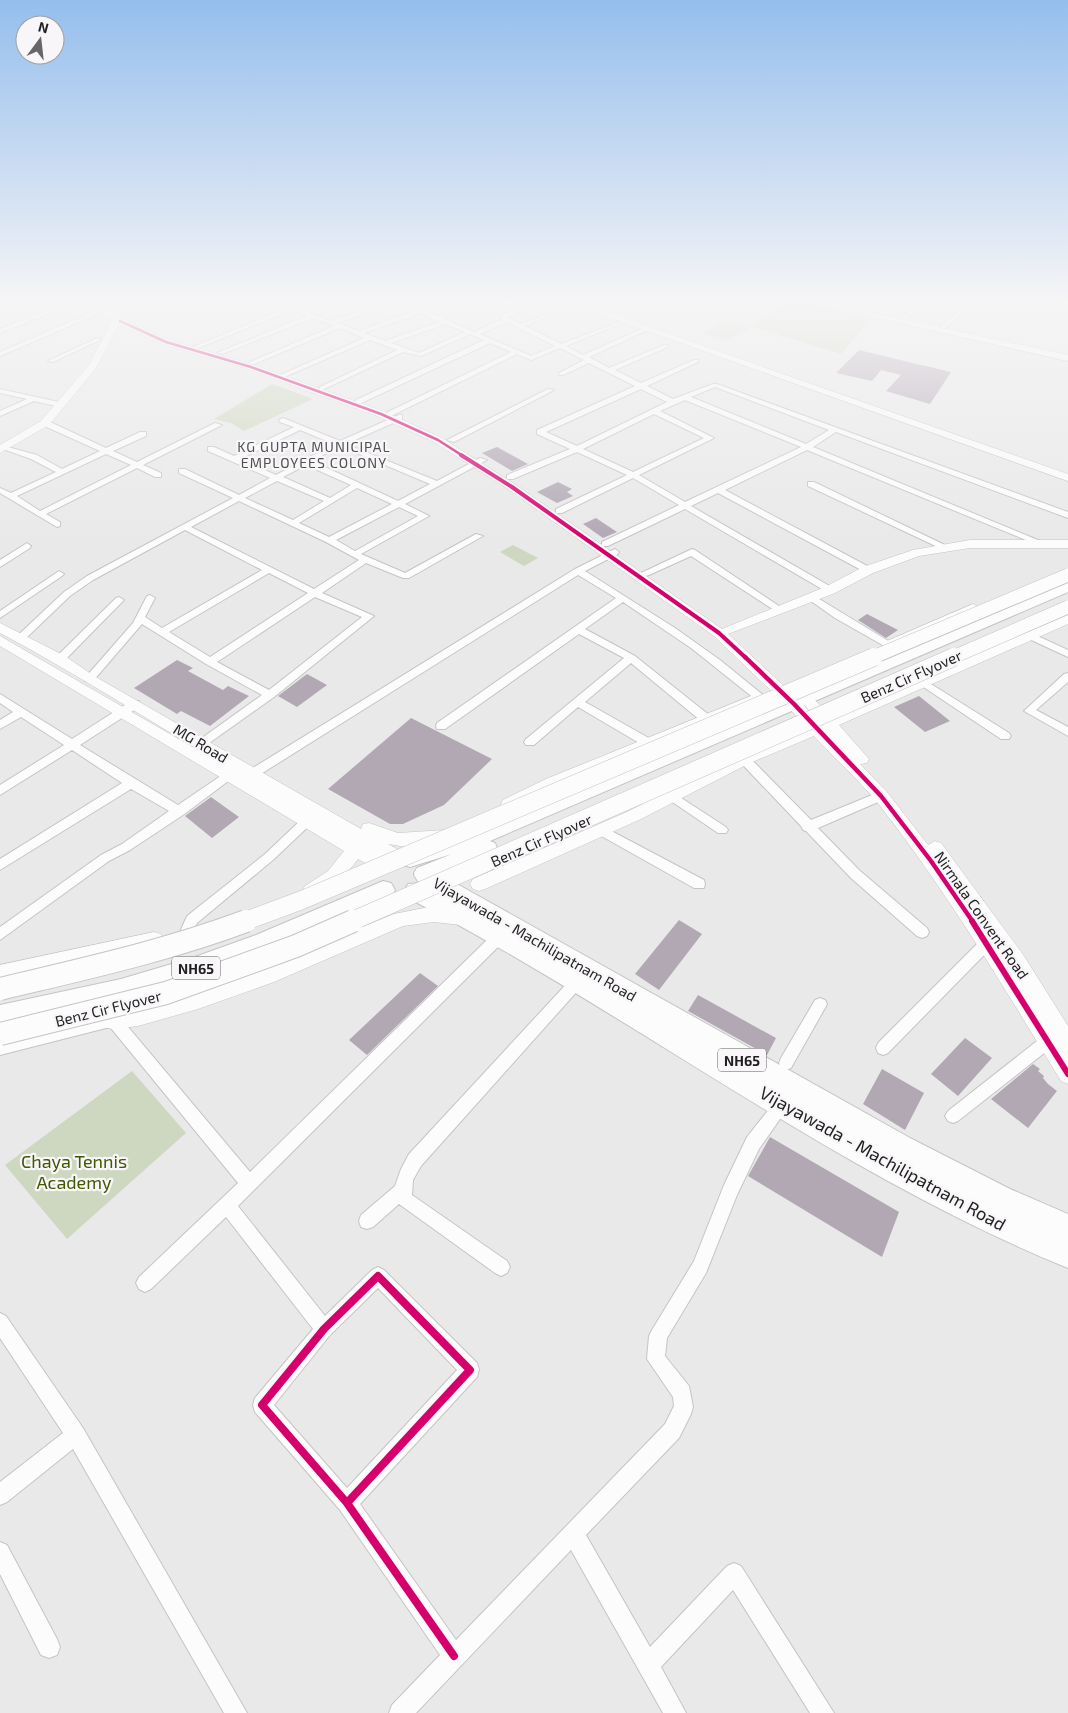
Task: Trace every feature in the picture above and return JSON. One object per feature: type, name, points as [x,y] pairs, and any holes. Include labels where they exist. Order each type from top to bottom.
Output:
[{"type":"highway","name":"Vijayawada - Machilipatnam Road","points":[[403,874],[476,903],[694,1033],[881,1149],[953,1201],[1021,1234],[1068,1253]]},
{"type":"highway","name":"NH65","points":[[0,1017],[186,971],[299,927],[403,874]]},
{"type":"highway","name":"NH65","points":[[0,1004],[181,960],[403,874]]},
{"type":"highway","name":"Vijayawada - Machilipatnam Road","points":[[476,903],[499,937],[782,1104],[881,1149],[957,1180],[1016,1209],[1068,1229]]},
{"type":"main road","name":"Benz Cir Flyover","points":[[0,989],[136,957],[201,938],[302,900],[1068,575]]},
{"type":"main road","points":[[403,874],[472,841],[591,792],[811,714],[1068,586]]},
{"type":"main road","points":[[403,874],[492,846],[730,745],[811,714],[1068,599]]},
{"type":"main road","name":"Benz Cir Flyover","points":[[0,1034],[166,993],[296,946],[1068,607]]},
{"type":"street","points":[[2,449],[45,423],[80,380]]},
{"type":"street","points":[[294,380],[394,417],[510,477],[559,511],[719,633],[785,688]]},
{"type":"street","points":[[296,380],[359,402],[451,440],[728,630],[811,714]]},
{"type":"street","points":[[322,388],[339,380]]},
{"type":"street","points":[[359,402],[406,380]]},
{"type":"street","points":[[20,638],[67,594],[90,578],[339,444],[464,380]]},
{"type":"street","points":[[631,380],[673,402]]},
{"type":"street","points":[[653,380],[540,432],[631,474],[830,590]]},
{"type":"street","points":[[793,380],[1068,478]]},
{"type":"street","points":[[510,477],[577,449],[684,397],[716,385],[1068,515]]},
{"type":"street","points":[[451,440],[550,390]]},
{"type":"street","points":[[0,391],[31,400],[60,405]]},
{"type":"street","points":[[684,397],[1041,543]]},
{"type":"street","points":[[0,414],[31,400]]},
{"type":"street","points":[[559,511],[631,474],[710,438],[653,412]]},
{"type":"street","points":[[283,420],[435,483]]},
{"type":"street","points":[[45,423],[158,475]]},
{"type":"street","points":[[40,514],[218,425]]},
{"type":"street","points":[[234,459],[300,428]]},
{"type":"street","points":[[252,774],[609,550],[686,506],[807,447],[834,429]]},
{"type":"street","points":[[11,496],[143,434]]},
{"type":"street","points":[[2,449],[34,457],[62,472]]},
{"type":"street","points":[[211,449],[330,501]]},
{"type":"street","points":[[329,540],[480,461]]},
{"type":"street","points":[[307,462],[425,516],[355,554]]},
{"type":"street","points":[[182,470],[329,540],[365,560],[406,576],[479,536]]},
{"type":"street","points":[[811,484],[945,547]]},
{"type":"street","points":[[293,523],[357,485]]},
{"type":"street","points":[[0,490],[57,524]]},
{"type":"street","points":[[719,490],[868,570]]},
{"type":"street","points":[[185,527],[314,593],[369,616],[270,695],[201,743]]},
{"type":"street","points":[[728,630],[830,590],[868,570],[917,553],[945,547],[997,542],[1068,544]]},
{"type":"street","points":[[0,564],[27,546]]},
{"type":"street","points":[[646,573],[692,552],[780,610]]},
{"type":"street","points":[[210,662],[365,560]]},
{"type":"street","points":[[186,934],[192,920],[275,852],[307,813],[342,815],[391,840],[411,842],[443,836],[552,783],[650,744],[705,718],[785,688],[1068,568]]},
{"type":"street","points":[[162,632],[268,570]]},
{"type":"street","points":[[578,571],[623,598],[735,677],[759,697]]},
{"type":"street","points":[[0,615],[59,574]]},
{"type":"street","points":[[89,679],[140,618],[150,598]]},
{"type":"street","points":[[441,726],[623,598]]},
{"type":"street","points":[[811,598],[838,616],[890,644]]},
{"type":"street","points":[[64,667],[119,600]]},
{"type":"street","points":[[140,618],[210,662],[270,695]]},
{"type":"street","points":[[0,1048],[113,1020],[138,1017],[198,1000],[296,964],[385,925],[476,903],[600,830],[744,759],[811,714],[923,682],[1068,619]]},
{"type":"street","name":"MG Road","points":[[0,627],[128,708],[229,776],[307,813],[403,874]]},
{"type":"street","points":[[579,630],[631,658],[705,718]]},
{"type":"street","points":[[1030,636],[1068,654]]},
{"type":"street","name":"MG Road","points":[[0,640],[89,679],[128,708],[201,743],[252,774],[355,850],[403,874]]},
{"type":"street","points":[[530,742],[631,658]]},
{"type":"street","points":[[1068,676],[1028,711],[1068,732]]},
{"type":"street","points":[[923,682],[1005,736]]},
{"type":"street","points":[[0,698],[179,812]]},
{"type":"street","points":[[579,703],[650,744]]},
{"type":"street","points":[[0,791],[128,708]]},
{"type":"street","points":[[0,725],[21,712]]},
{"type":"street","name":"Nirmala Convent Road","points":[[811,714],[881,796],[931,861],[987,943],[1068,1074]]},
{"type":"street","name":"Nirmala Convent Road","points":[[811,714],[893,792],[1017,962],[1068,1044]]},
{"type":"street","points":[[744,759],[807,827],[855,874],[922,932]]},
{"type":"street","points":[[0,934],[105,858],[126,848],[229,776]]},
{"type":"street","points":[[0,865],[131,783]]},
{"type":"street","points":[[672,796],[722,830]]},
{"type":"street","points":[[807,827],[881,796]]},
{"type":"street","points":[[600,830],[699,884]]},
{"type":"street","points":[[443,836],[472,841]]},
{"type":"street","points":[[476,903],[492,846]]},
{"type":"street","points":[[0,973],[186,934],[253,916],[303,895],[334,876],[355,850]]},
{"type":"street","points":[[299,927],[321,937],[346,943]]},
{"type":"street","points":[[145,1283],[249,1184],[499,937]]},
{"type":"street","points":[[883,1048],[987,943]]},
{"type":"street","points":[[501,1267],[406,1201],[402,1191],[406,1174],[415,1160],[576,984]]},
{"type":"street","points":[[82,998],[98,1014],[113,1020],[249,1184]]},
{"type":"street","points":[[786,1063],[820,1004]]},
{"type":"street","points":[[953,1116],[1047,1042]]},
{"type":"street","points":[[400,1713],[574,1535],[672,1431],[684,1406],[682,1394],[656,1358],[658,1336],[700,1267],[730,1191],[753,1143],[782,1104]]},
{"type":"street","points":[[367,1222],[402,1191]]},
{"type":"street","points":[[227,1205],[324,1329]]},
{"type":"street","points":[[346,1503],[470,1370],[378,1276],[324,1329],[262,1405],[346,1503],[454,1656]]},
{"type":"street","points":[[0,1322],[76,1435],[236,1713]]},
{"type":"street","points":[[0,1495],[76,1435]]},
{"type":"street","points":[[574,1535],[675,1713]]},
{"type":"street","points":[[0,1552],[49,1647]]},
{"type":"street","points":[[648,1665],[734,1573],[823,1713]]},
{"type":"green space","points":[[272,384],[313,399],[244,431],[231,423],[214,419]]},
{"type":"green space","points":[[513,545],[538,558],[524,566],[500,552]]},
{"type":"green space","name":"Chaya Tennis Academy","points":[[132,1071],[186,1133],[67,1239],[5,1165]]},
{"type":"building","points":[[896,380],[946,380],[930,404],[886,391]]},
{"type":"building","points":[[497,447],[528,464],[512,471],[482,453]]},
{"type":"building","points":[[558,482],[572,489],[567,492],[573,496],[557,503],[537,492]]},
{"type":"building","points":[[596,518],[617,532],[603,538],[583,524]]},
{"type":"building","points":[[867,614],[898,630],[886,638],[858,620]]},
{"type":"building","points":[[177,660],[193,668],[188,671],[223,690],[228,686],[249,696],[210,726],[181,711],[177,714],[134,688]]},
{"type":"building","points":[[307,674],[327,685],[297,707],[278,696]]},
{"type":"building","points":[[919,696],[950,721],[925,732],[894,707]]},
{"type":"building","points":[[411,718],[492,759],[444,805],[403,824],[390,824],[328,789]]},
{"type":"building","points":[[211,797],[239,817],[212,838],[185,816]]},
{"type":"building","points":[[679,920],[702,934],[659,990],[635,974]]},
{"type":"building","points":[[420,973],[438,986],[367,1055],[349,1040]]},
{"type":"building","points":[[698,995],[776,1038],[767,1055],[688,1011]]},
{"type":"building","points":[[965,1038],[992,1058],[958,1096],[931,1074]]},
{"type":"building","points":[[1033,1064],[1040,1069],[1038,1071],[1044,1076],[1043,1078],[1048,1084],[1057,1091],[1028,1128],[991,1099]]},
{"type":"building","points":[[882,1069],[924,1093],[905,1130],[863,1104]]},
{"type":"building","points":[[770,1137],[899,1212],[882,1257],[748,1176]]},
{"type":"cycle path","points":[[287,380],[381,414],[438,440],[512,487],[719,633],[794,704],[881,796],[931,861],[987,943],[1068,1074]]},
{"type":"cycle path","points":[[347,1503],[470,1370],[378,1276],[324,1329],[262,1405],[347,1503],[454,1656]]},
{"type":"district","name":"KG GUPTA MUNICIPAL EMPLOYEES COLONY","points":[[314,454]]}]
